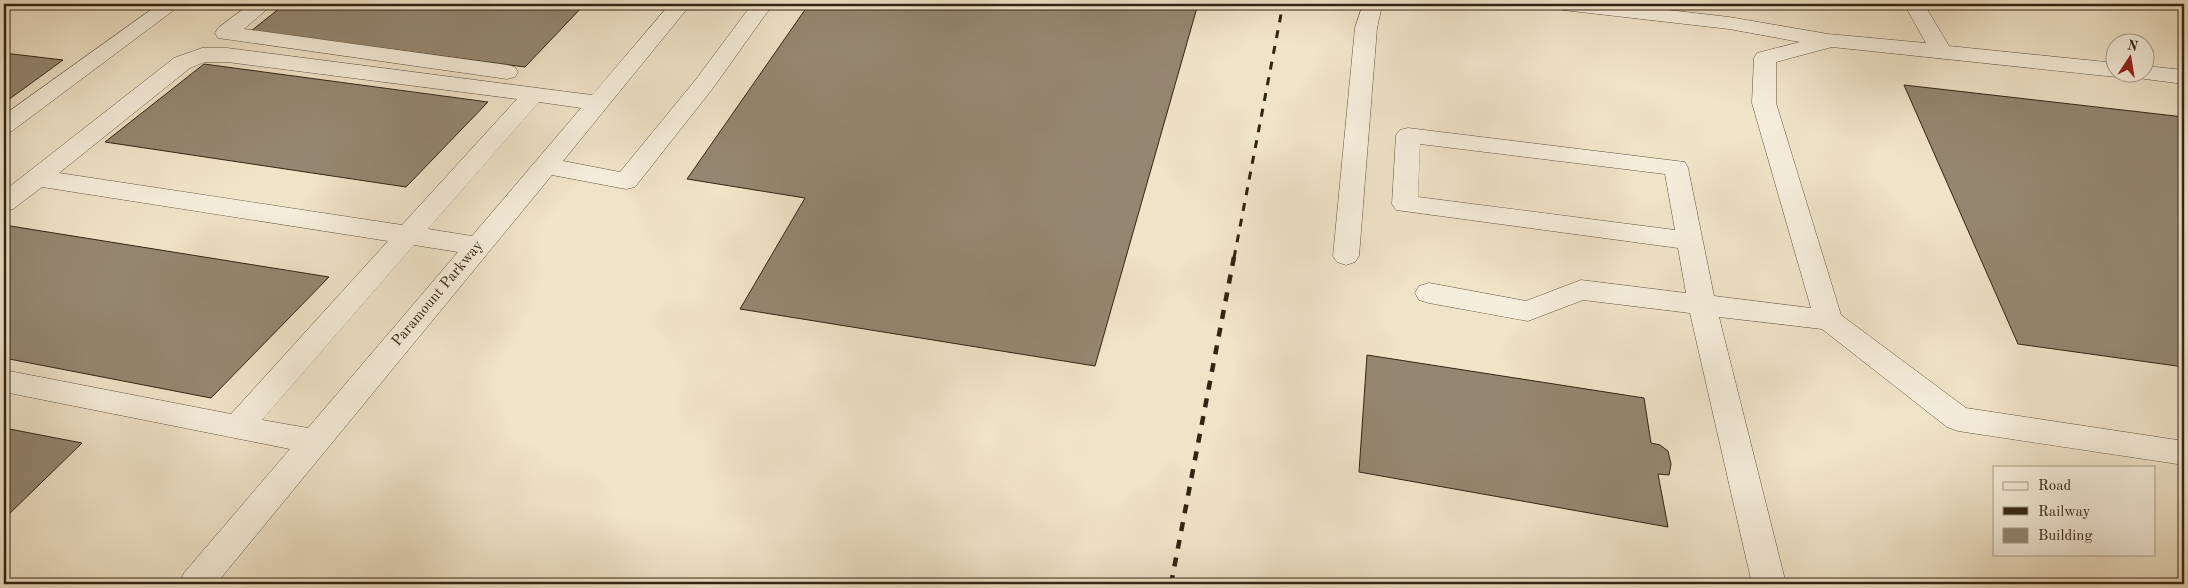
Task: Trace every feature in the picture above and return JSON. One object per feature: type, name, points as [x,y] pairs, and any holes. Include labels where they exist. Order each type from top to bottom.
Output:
[{"type":"street","points":[[4,126],[172,4]]},
{"type":"street","points":[[263,4],[226,33],[605,94]]},
{"type":"street","name":"Paramount Parkway","points":[[196,584],[681,4]]},
{"type":"street","points":[[545,166],[626,181],[763,4]]},
{"type":"street","points":[[1346,256],[1366,28],[1371,8],[1376,4]]},
{"type":"street","points":[[1563,4],[1729,23],[1830,40],[2106,69]]},
{"type":"street","points":[[1914,4],[1942,52]]},
{"type":"street","points":[[1829,320],[1764,103],[1765,58],[1830,40]]},
{"type":"street","points":[[4,203],[182,63],[202,55],[227,54],[534,94],[605,94]]},
{"type":"street","points":[[2156,74],[2184,77]]},
{"type":"street","points":[[237,427],[406,235],[534,94]]},
{"type":"street","points":[[1690,241],[1405,204],[1408,135],[1676,168],[1690,241],[1702,304],[1769,584]]},
{"type":"street","points":[[37,178],[478,246]]},
{"type":"street","points":[[1429,293],[1528,311],[1581,290],[1829,320],[1958,419],[2184,453]]},
{"type":"street","points":[[4,381],[315,442]]},
{"type":"building","points":[[285,4],[585,4],[525,67],[251,31]]},
{"type":"building","points":[[809,4],[1198,4],[1095,366],[740,309],[805,198],[687,179]]},
{"type":"building","points":[[4,53],[63,60],[4,103]]},
{"type":"building","points":[[204,64],[488,102],[406,187],[105,142]]},
{"type":"building","points":[[1904,85],[2184,117],[2184,367],[2018,344]]},
{"type":"building","points":[[4,225],[329,277],[211,398],[4,358]]},
{"type":"building","points":[[1367,355],[1644,398],[1651,443],[1660,445],[1668,451],[1671,464],[1669,475],[1658,474],[1668,527],[1359,472]]},
{"type":"building","points":[[4,428],[82,443],[4,519]]},
{"type":"railway","points":[[1234,258],[1283,4]]},
{"type":"railway","points":[[1171,584],[1234,257]]}]
